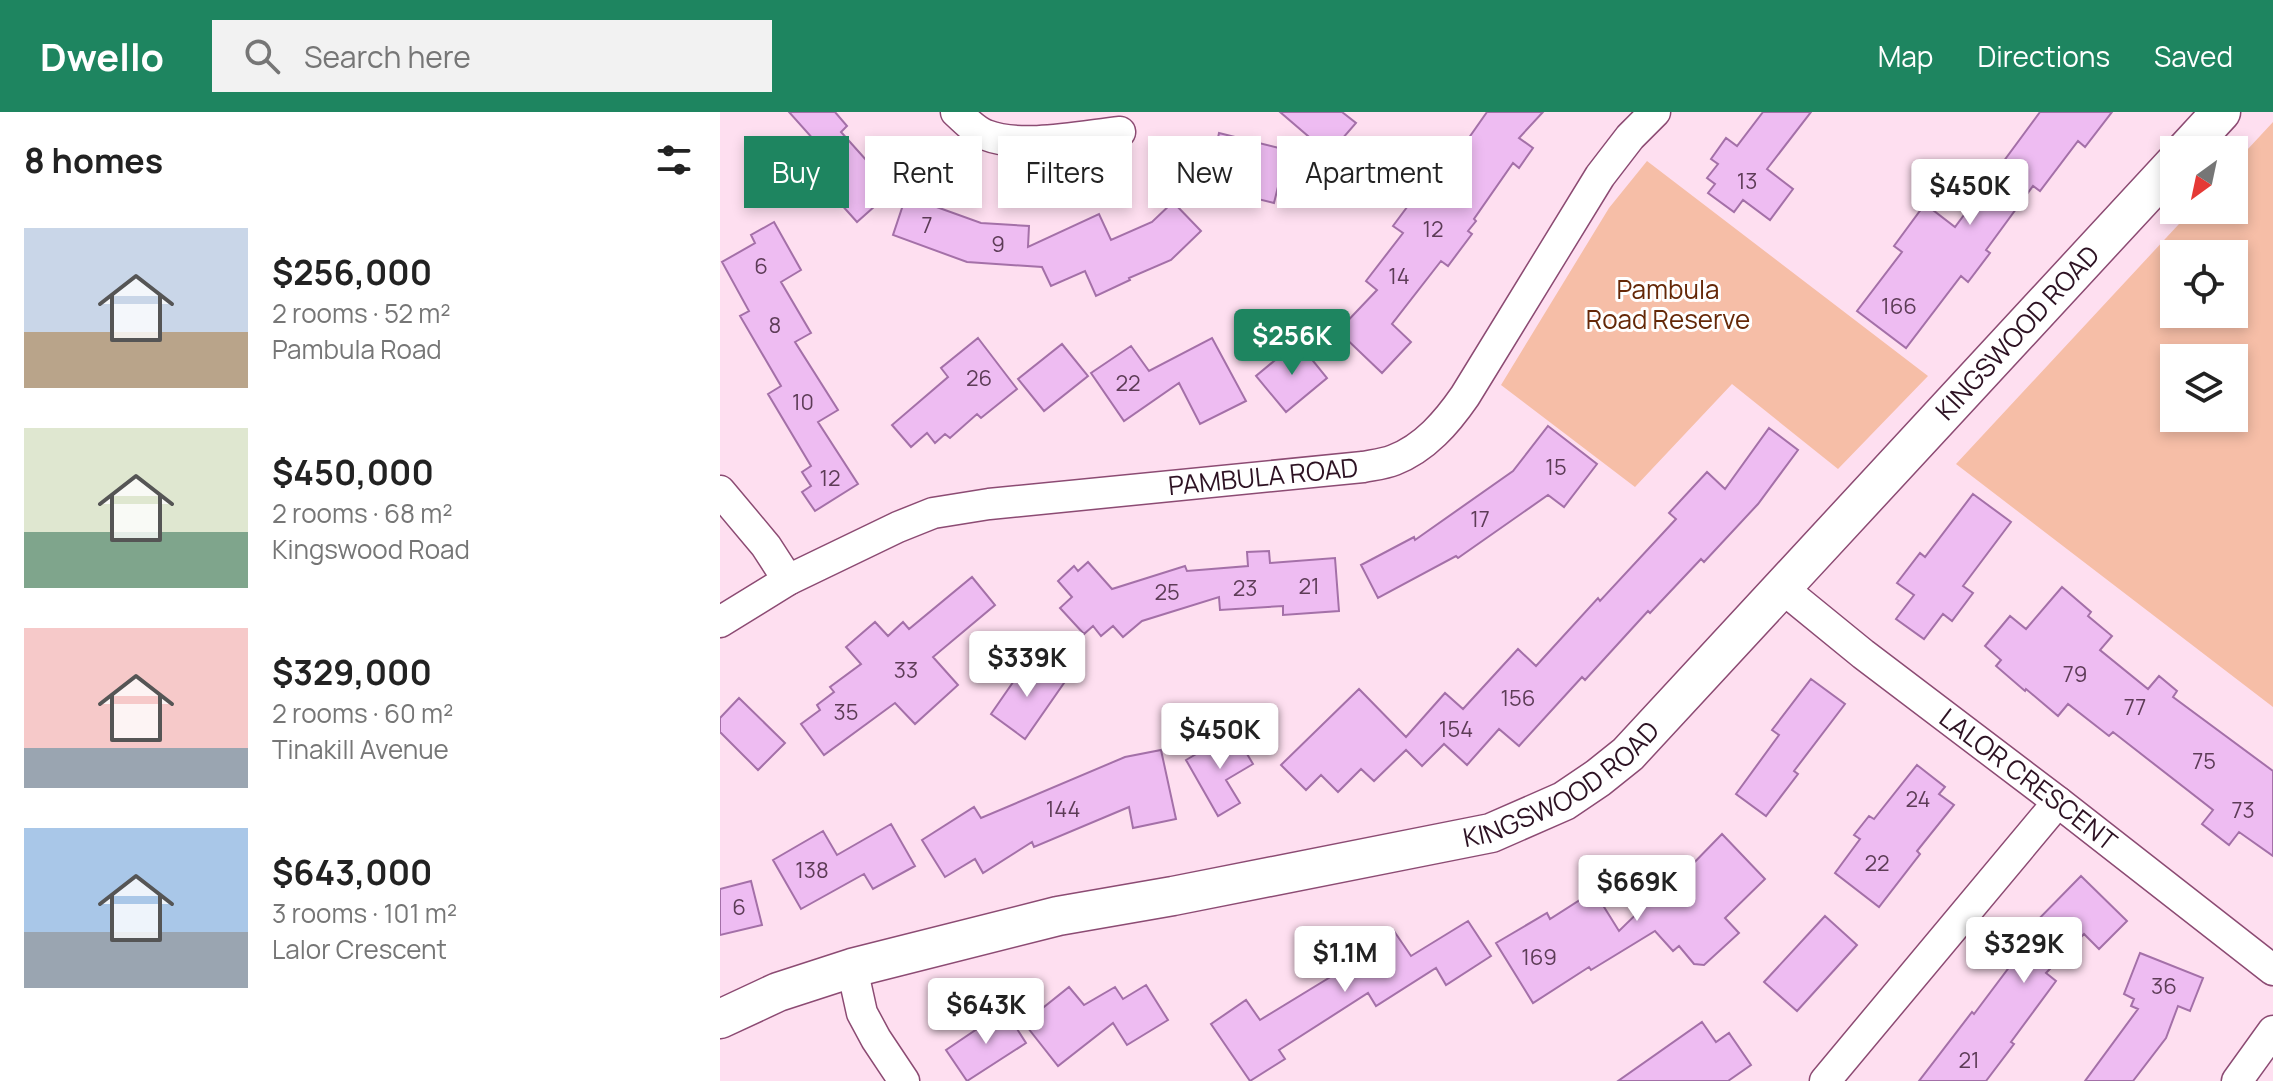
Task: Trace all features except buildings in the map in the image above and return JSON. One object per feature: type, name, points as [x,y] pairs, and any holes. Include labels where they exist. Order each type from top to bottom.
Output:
[{"type":"street","points":[[956,112],[983,134],[1005,141],[1120,132]]},
{"type":"street","name":"PAMBULA ROAD","points":[[720,622],[788,580],[933,513],[989,504],[1363,467],[1392,461],[1409,453],[1446,424],[1600,176],[1630,137],[1655,112]]},
{"type":"street","points":[[2199,136],[2221,112]]},
{"type":"street","name":"KINGSWOOD ROAD","points":[[720,1019],[778,992],[852,968],[1058,916],[1491,833],[1564,801],[1628,754],[2160,179]]},
{"type":"street","points":[[720,491],[766,546],[788,580]]},
{"type":"street","name":"LALOR CRESCENT","points":[[1782,588],[2273,970]]},
{"type":"street","points":[[1825,1081],[2058,802]]},
{"type":"street","points":[[852,968],[862,1013],[904,1081]]},
{"type":"street","points":[[2237,1081],[2273,1031]]},
{"type":"green space","points":[[2273,122],[2273,707],[1956,464],[2160,244],[2160,328],[2248,328],[2248,240],[2164,240],[2179,224],[2248,224],[2248,149]]},
{"type":"green space","name":"Pambula Road Reserve","points":[[1647,161],[1928,376],[1838,469],[1732,384],[1635,487],[1501,385],[1609,208]]}]
